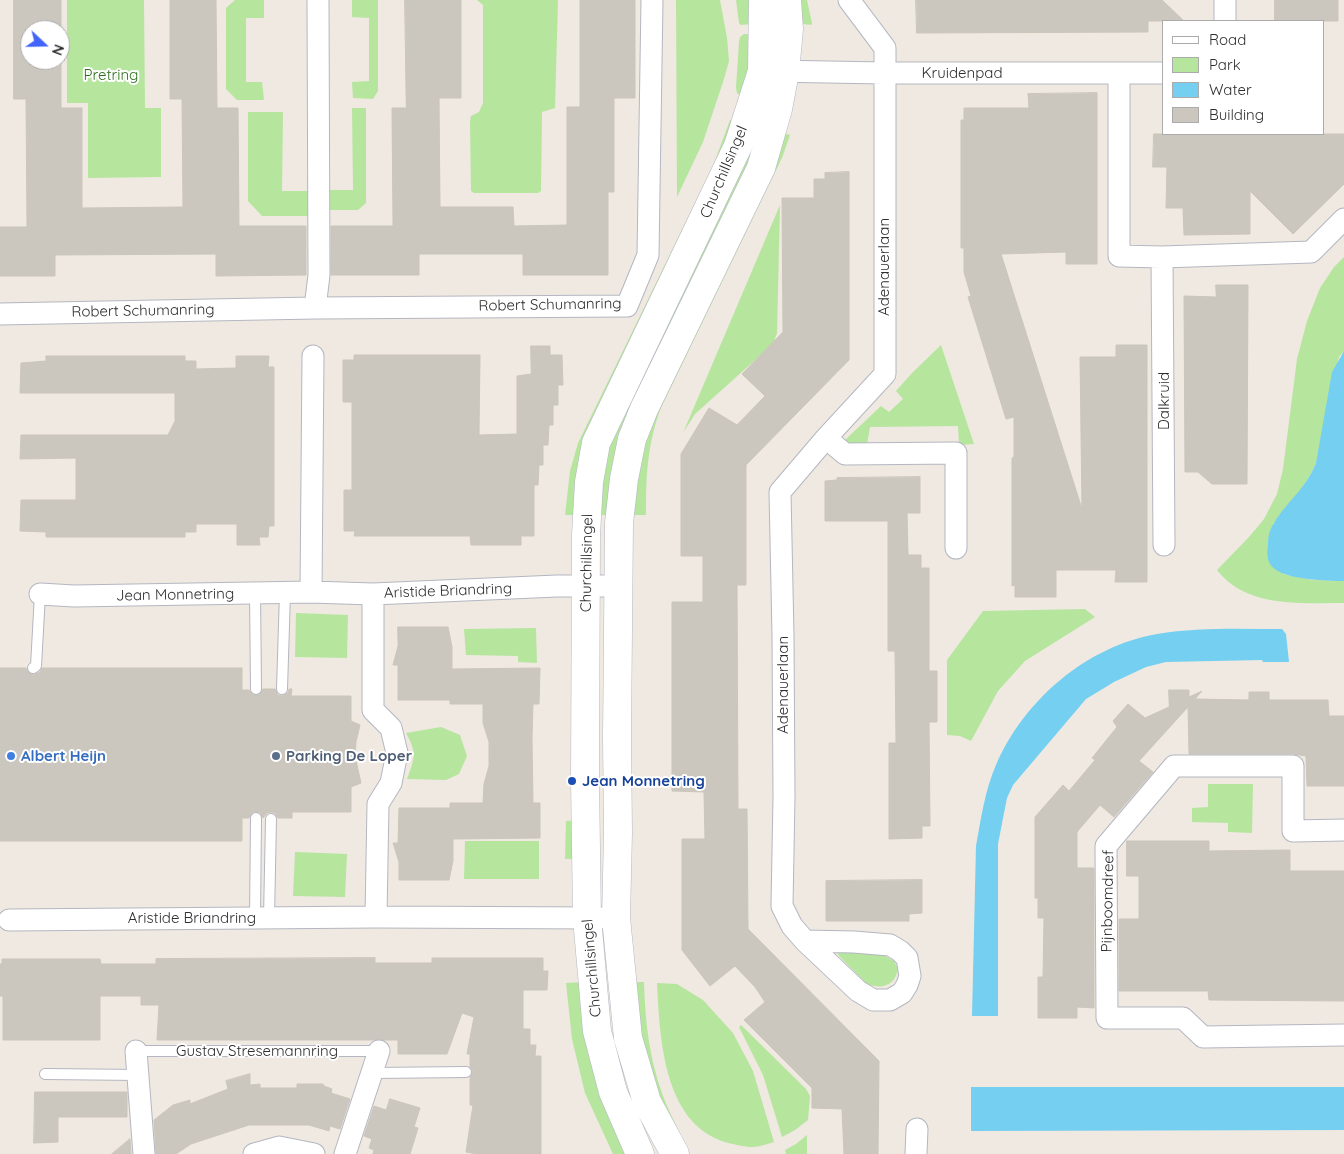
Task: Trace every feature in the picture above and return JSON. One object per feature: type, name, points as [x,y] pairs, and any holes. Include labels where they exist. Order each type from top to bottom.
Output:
[{"type":"street","points":[[315,308],[319,275],[318,0]]},
{"type":"street","name":"Robert Schumanring","points":[[0,314],[315,308],[627,306],[648,254],[652,0]]},
{"type":"street","name":"Churchillsingel","points":[[675,1154],[647,1102],[628,1038],[616,918],[619,523],[624,479],[632,439],[644,409],[761,168],[778,110],[763,0]]},
{"type":"street","name":"Churchillsingel","points":[[640,1154],[613,1092],[598,1031],[587,918],[585,780],[586,535],[589,482],[596,444],[773,71],[789,29],[787,0]]},
{"type":"street","name":"Adenauerlaan","points":[[805,941],[792,926],[782,906],[784,805],[780,492],[826,438],[885,374],[885,48],[849,0]]},
{"type":"street","points":[[1225,0],[1225,20]]},
{"type":"street","name":"Kruidenpad","points":[[773,71],[1162,73]]},
{"type":"street","points":[[1119,73],[1119,256],[1162,257],[1310,252],[1344,219]]},
{"type":"street","name":"Dalkruid","points":[[1162,257],[1164,545]]},
{"type":"street","points":[[311,592],[313,356]]},
{"type":"street","points":[[826,438],[845,454],[956,453],[956,548]]},
{"type":"street","name":"Aristide Briandring","points":[[376,917],[378,804],[391,784],[396,752],[390,728],[373,710],[373,594],[618,586]]},
{"type":"street","name":"Jean Monnetring","points":[[40,594],[74,596],[311,592],[373,594]]},
{"type":"street","name":"Pijnboomdreef","points":[[1344,830],[1293,830],[1293,766],[1174,766],[1106,846],[1106,875],[1107,1018],[1183,1018],[1203,1037],[1344,1034]]},
{"type":"street","name":"Aristide Briandring","points":[[9,920],[376,917],[616,918]]},
{"type":"street","name":"Gustav Stresemannring","points":[[344,1154],[379,1051]]},
{"type":"street","name":"Gustav Stresemannring","points":[[136,1052],[144,1154]]},
{"type":"street","points":[[916,1154],[917,1129]]},
{"type":"street","points":[[254,1154],[279,1147],[314,1154]]},
{"type":"lane","points":[[282,689],[285,593]]},
{"type":"lane","points":[[33,668],[36,666],[40,594]]},
{"type":"lane","points":[[255,594],[256,690]]},
{"type":"lane","points":[[256,818],[262,918]]},
{"type":"lane","points":[[262,918],[271,818]]},
{"type":"lane","name":"Gustav Stresemannring","points":[[136,1052],[379,1051]]},
{"type":"lane","points":[[373,1073],[466,1072]]},
{"type":"lane","points":[[45,1074],[139,1075]]},
{"type":"green space","name":"Pretring","points":[[67,0],[144,0],[145,108],[161,108],[161,177],[88,178],[88,103],[67,103],[67,70],[70,70],[70,20],[67,20]]},
{"type":"green space","points":[[235,0],[264,0],[264,18],[246,18],[246,82],[262,82],[264,100],[237,100],[226,89],[226,8]]},
{"type":"green space","points":[[352,0],[378,0],[378,91],[373,99],[353,98],[352,82],[369,81],[369,18],[352,17]]},
{"type":"green space","points":[[477,0],[558,0],[555,108],[542,112],[541,191],[538,193],[474,193],[471,191],[470,121],[471,116],[479,112],[483,103],[483,5]]},
{"type":"green space","points":[[676,0],[720,0],[729,61],[703,142],[677,197]]},
{"type":"green space","points":[[736,0],[750,0],[751,24],[741,25],[739,23]]},
{"type":"green space","points":[[794,0],[807,0],[811,25],[795,23]]},
{"type":"green space","points":[[744,34],[750,34],[749,76],[742,97],[737,93],[736,88],[739,42],[740,37]]},
{"type":"green space","points":[[352,108],[366,108],[366,203],[358,210],[327,210],[327,190],[353,190]]},
{"type":"green space","points":[[248,112],[283,112],[282,191],[309,191],[309,216],[262,216],[248,201]]},
{"type":"green space","points":[[730,120],[738,122],[576,515],[565,515],[570,471],[578,443],[713,166]]},
{"type":"green space","points":[[753,126],[766,129],[613,515],[598,515],[605,456]]},
{"type":"green space","points":[[781,132],[790,135],[782,158],[660,410],[652,437],[648,462],[646,515],[628,515],[634,463]]},
{"type":"green space","points":[[780,205],[777,333],[773,344],[695,414],[683,433]]},
{"type":"green space","points":[[1344,257],[1344,351],[1339,357],[1316,463],[1302,488],[1273,524],[1283,574],[1313,580],[1344,581],[1344,603],[1275,601],[1243,591],[1229,582],[1217,570],[1264,519],[1277,494],[1283,469],[1297,359],[1307,321],[1320,288],[1334,267]]},
{"type":"green space","points":[[941,345],[974,444],[959,445],[958,426],[870,427],[867,445],[853,447],[844,441],[881,406],[889,412],[903,399],[896,391]]},
{"type":"green space","points":[[1085,609],[1095,617],[1025,661],[998,691],[971,741],[960,736],[947,735],[947,660],[983,611]]},
{"type":"green space","points":[[296,613],[348,615],[347,658],[295,657]]},
{"type":"green space","points":[[536,628],[537,663],[518,662],[518,656],[466,655],[464,629]]},
{"type":"green space","points":[[441,727],[460,735],[467,756],[459,774],[446,780],[407,779],[414,756],[406,733]]},
{"type":"green space","points":[[1208,784],[1253,784],[1252,833],[1228,832],[1228,823],[1192,822],[1192,808],[1208,807]]},
{"type":"green space","points":[[580,820],[581,859],[565,859],[566,821]]},
{"type":"green space","points":[[465,841],[539,841],[539,879],[464,879]]},
{"type":"green space","points":[[295,852],[347,854],[345,897],[293,896]]},
{"type":"green space","points":[[874,950],[894,961],[898,969],[894,979],[887,985],[873,986],[867,984],[837,952]]},
{"type":"green space","points":[[584,982],[632,1154],[613,1154],[585,1093],[572,1039],[566,983]]},
{"type":"green space","points":[[629,982],[644,982],[645,1010],[654,1066],[664,1099],[681,1136],[674,1142],[641,1067]]},
{"type":"green space","points":[[657,983],[677,984],[703,1000],[733,1033],[753,1071],[774,1142],[752,1147],[733,1144],[710,1135],[692,1121],[679,1102],[670,1079],[660,1030]]},
{"type":"green space","points":[[741,1025],[806,1089],[810,1096],[808,1120],[782,1137],[763,1075],[739,1027]]},
{"type":"green space","points":[[807,1135],[807,1154],[786,1154],[785,1150]]},
{"type":"water","points":[[1344,351],[1344,581],[1315,580],[1283,573],[1270,564],[1267,552],[1269,534],[1274,523],[1307,481],[1316,463],[1332,372]]},
{"type":"water","points":[[1282,629],[1286,634],[1289,662],[1263,662],[1262,660],[1166,662],[1146,667],[1114,682],[1086,699],[1013,785],[1007,798],[998,844],[998,1016],[972,1016],[976,846],[992,775],[1008,741],[1023,719],[1041,698],[1061,680],[1106,650],[1131,640],[1188,630]]},
{"type":"water","points":[[971,1087],[1344,1087],[1344,1130],[971,1131]]},
{"type":"building","points":[[14,0],[61,0],[61,20],[20,20],[20,70],[61,70],[61,108],[82,108],[82,208],[183,207],[182,99],[170,99],[170,0],[216,0],[217,108],[238,108],[239,226],[306,226],[306,275],[216,276],[216,254],[55,255],[55,276],[0,276],[0,227],[27,227],[26,99],[14,99]]},
{"type":"building","points":[[405,0],[461,0],[461,98],[439,98],[440,207],[513,207],[514,226],[567,225],[567,107],[580,107],[580,0],[635,0],[635,98],[614,98],[614,192],[608,192],[608,275],[523,275],[523,254],[419,254],[419,275],[331,275],[331,226],[393,226],[392,108],[406,108]]},
{"type":"building","points":[[916,0],[1162,0],[1183,20],[1148,21],[1148,32],[917,33]]},
{"type":"building","points":[[1275,0],[1338,0],[1338,21],[1275,20]]},
{"type":"building","points":[[1097,93],[1097,264],[1066,264],[1066,252],[1001,254],[1082,509],[1080,357],[1116,357],[1116,345],[1147,345],[1147,582],[1115,582],[1116,570],[1056,570],[1056,597],[1015,597],[1015,585],[1012,586],[1012,458],[1014,457],[1014,417],[1006,419],[968,297],[971,296],[964,272],[964,248],[961,248],[961,120],[964,120],[964,108],[1029,108],[1028,94]]},
{"type":"building","points":[[1154,134],[1344,134],[1344,184],[1293,234],[1250,191],[1250,234],[1184,235],[1183,208],[1166,208],[1167,167],[1153,167]]},
{"type":"building","points":[[849,172],[849,360],[746,465],[746,585],[737,585],[738,809],[747,809],[748,929],[879,1061],[878,1154],[844,1154],[842,1109],[812,1108],[812,1088],[744,1020],[765,1002],[755,987],[735,966],[710,986],[682,950],[682,839],[705,839],[704,792],[672,791],[672,602],[703,602],[703,556],[681,556],[681,454],[709,408],[737,425],[765,396],[742,374],[783,332],[782,198],[814,198],[814,179],[825,179],[825,173]]},
{"type":"building","points":[[1216,285],[1248,285],[1247,484],[1212,484],[1198,472],[1185,472],[1184,296],[1216,297]]},
{"type":"building","points":[[531,346],[550,346],[550,355],[562,355],[563,385],[558,385],[558,405],[553,405],[553,425],[549,425],[548,445],[543,445],[543,465],[539,465],[538,485],[534,485],[534,536],[521,536],[521,545],[471,545],[470,536],[354,536],[355,531],[344,531],[344,490],[352,490],[352,402],[343,402],[343,360],[354,360],[354,355],[480,355],[479,435],[517,434],[517,376],[531,374]]},
{"type":"building","points":[[46,356],[185,356],[185,361],[196,361],[196,369],[236,368],[236,356],[269,356],[268,367],[274,367],[274,526],[269,526],[268,537],[259,537],[260,545],[237,545],[237,524],[196,524],[196,532],[185,532],[185,537],[46,537],[46,532],[20,531],[21,500],[76,500],[76,458],[20,459],[21,435],[168,435],[175,421],[175,393],[20,393],[21,363],[46,361]]},
{"type":"building","points":[[920,477],[920,513],[907,513],[908,555],[921,555],[921,568],[929,568],[929,671],[937,671],[937,722],[929,722],[930,826],[922,826],[922,838],[889,839],[889,743],[896,743],[895,651],[888,651],[888,521],[825,521],[825,481],[837,480],[837,478]]},
{"type":"building","points":[[398,627],[448,627],[452,647],[452,669],[540,668],[539,704],[533,704],[532,737],[533,803],[540,803],[540,838],[453,839],[453,861],[449,880],[399,880],[399,862],[393,843],[398,843],[399,808],[450,808],[450,803],[483,803],[484,784],[489,766],[489,742],[483,723],[483,704],[450,704],[450,700],[398,700],[398,665],[393,665],[398,646]]},
{"type":"building","points":[[0,668],[26,668],[33,675],[40,672],[42,668],[242,668],[242,690],[249,690],[253,695],[259,695],[263,689],[275,689],[278,695],[282,696],[288,693],[289,689],[292,689],[291,696],[351,696],[351,721],[360,725],[355,756],[361,783],[351,787],[351,812],[292,812],[292,818],[278,818],[275,813],[271,812],[267,813],[263,818],[260,812],[253,812],[249,818],[242,818],[242,841],[0,841]]},
{"type":"building","points":[[1169,690],[1189,690],[1189,697],[1202,691],[1195,699],[1249,700],[1249,692],[1269,692],[1269,700],[1328,700],[1329,716],[1344,716],[1344,786],[1307,786],[1306,756],[1293,754],[1189,754],[1188,707],[1139,761],[1153,772],[1114,817],[1100,805],[1077,832],[1077,868],[1094,868],[1094,1008],[1077,1007],[1077,1018],[1038,1018],[1038,977],[1043,977],[1044,918],[1038,918],[1038,898],[1035,898],[1035,817],[1063,785],[1069,791],[1095,760],[1092,758],[1117,727],[1113,721],[1128,704],[1145,718],[1169,707]]},
{"type":"building","points":[[1127,841],[1209,841],[1209,851],[1290,850],[1290,871],[1344,871],[1344,1001],[1209,1000],[1208,991],[1119,991],[1119,919],[1139,919],[1139,876],[1127,876]]},
{"type":"building","points":[[922,880],[922,913],[909,914],[909,921],[826,921],[826,881]]},
{"type":"building","points":[[375,958],[375,963],[432,963],[432,958],[543,958],[543,971],[548,971],[547,990],[523,990],[523,1029],[530,1029],[530,1045],[536,1045],[535,1056],[541,1056],[541,1154],[477,1154],[466,1152],[473,1105],[470,1105],[470,1078],[473,1071],[470,1067],[470,1054],[467,1054],[474,1017],[462,1013],[447,1054],[398,1054],[398,1040],[157,1040],[159,1005],[141,1005],[141,996],[100,996],[100,1040],[3,1040],[3,996],[0,996],[0,964],[2,964],[2,959],[100,959],[101,964],[156,964],[156,959]]},
{"type":"building","points":[[250,1074],[250,1085],[260,1084],[260,1088],[297,1088],[297,1084],[323,1084],[332,1089],[331,1093],[350,1099],[340,1129],[330,1126],[329,1131],[309,1125],[249,1125],[191,1144],[176,1154],[156,1154],[154,1120],[173,1105],[190,1100],[190,1104],[228,1089],[226,1081]]},
{"type":"building","points":[[35,1092],[127,1092],[127,1117],[58,1117],[58,1142],[34,1143]]},
{"type":"building","points":[[390,1099],[420,1108],[414,1127],[418,1128],[410,1154],[373,1154],[374,1150],[369,1148],[372,1139],[364,1136],[374,1106],[386,1110]]},
{"type":"building","points":[[130,1139],[131,1154],[112,1154]]},
{"type":"place","name":"Albert Heijn","points":[[11,756]]},
{"type":"place","name":"Parking De Loper","points":[[276,756]]},
{"type":"place","name":"Jean Monnetring","points":[[572,781]]}]
